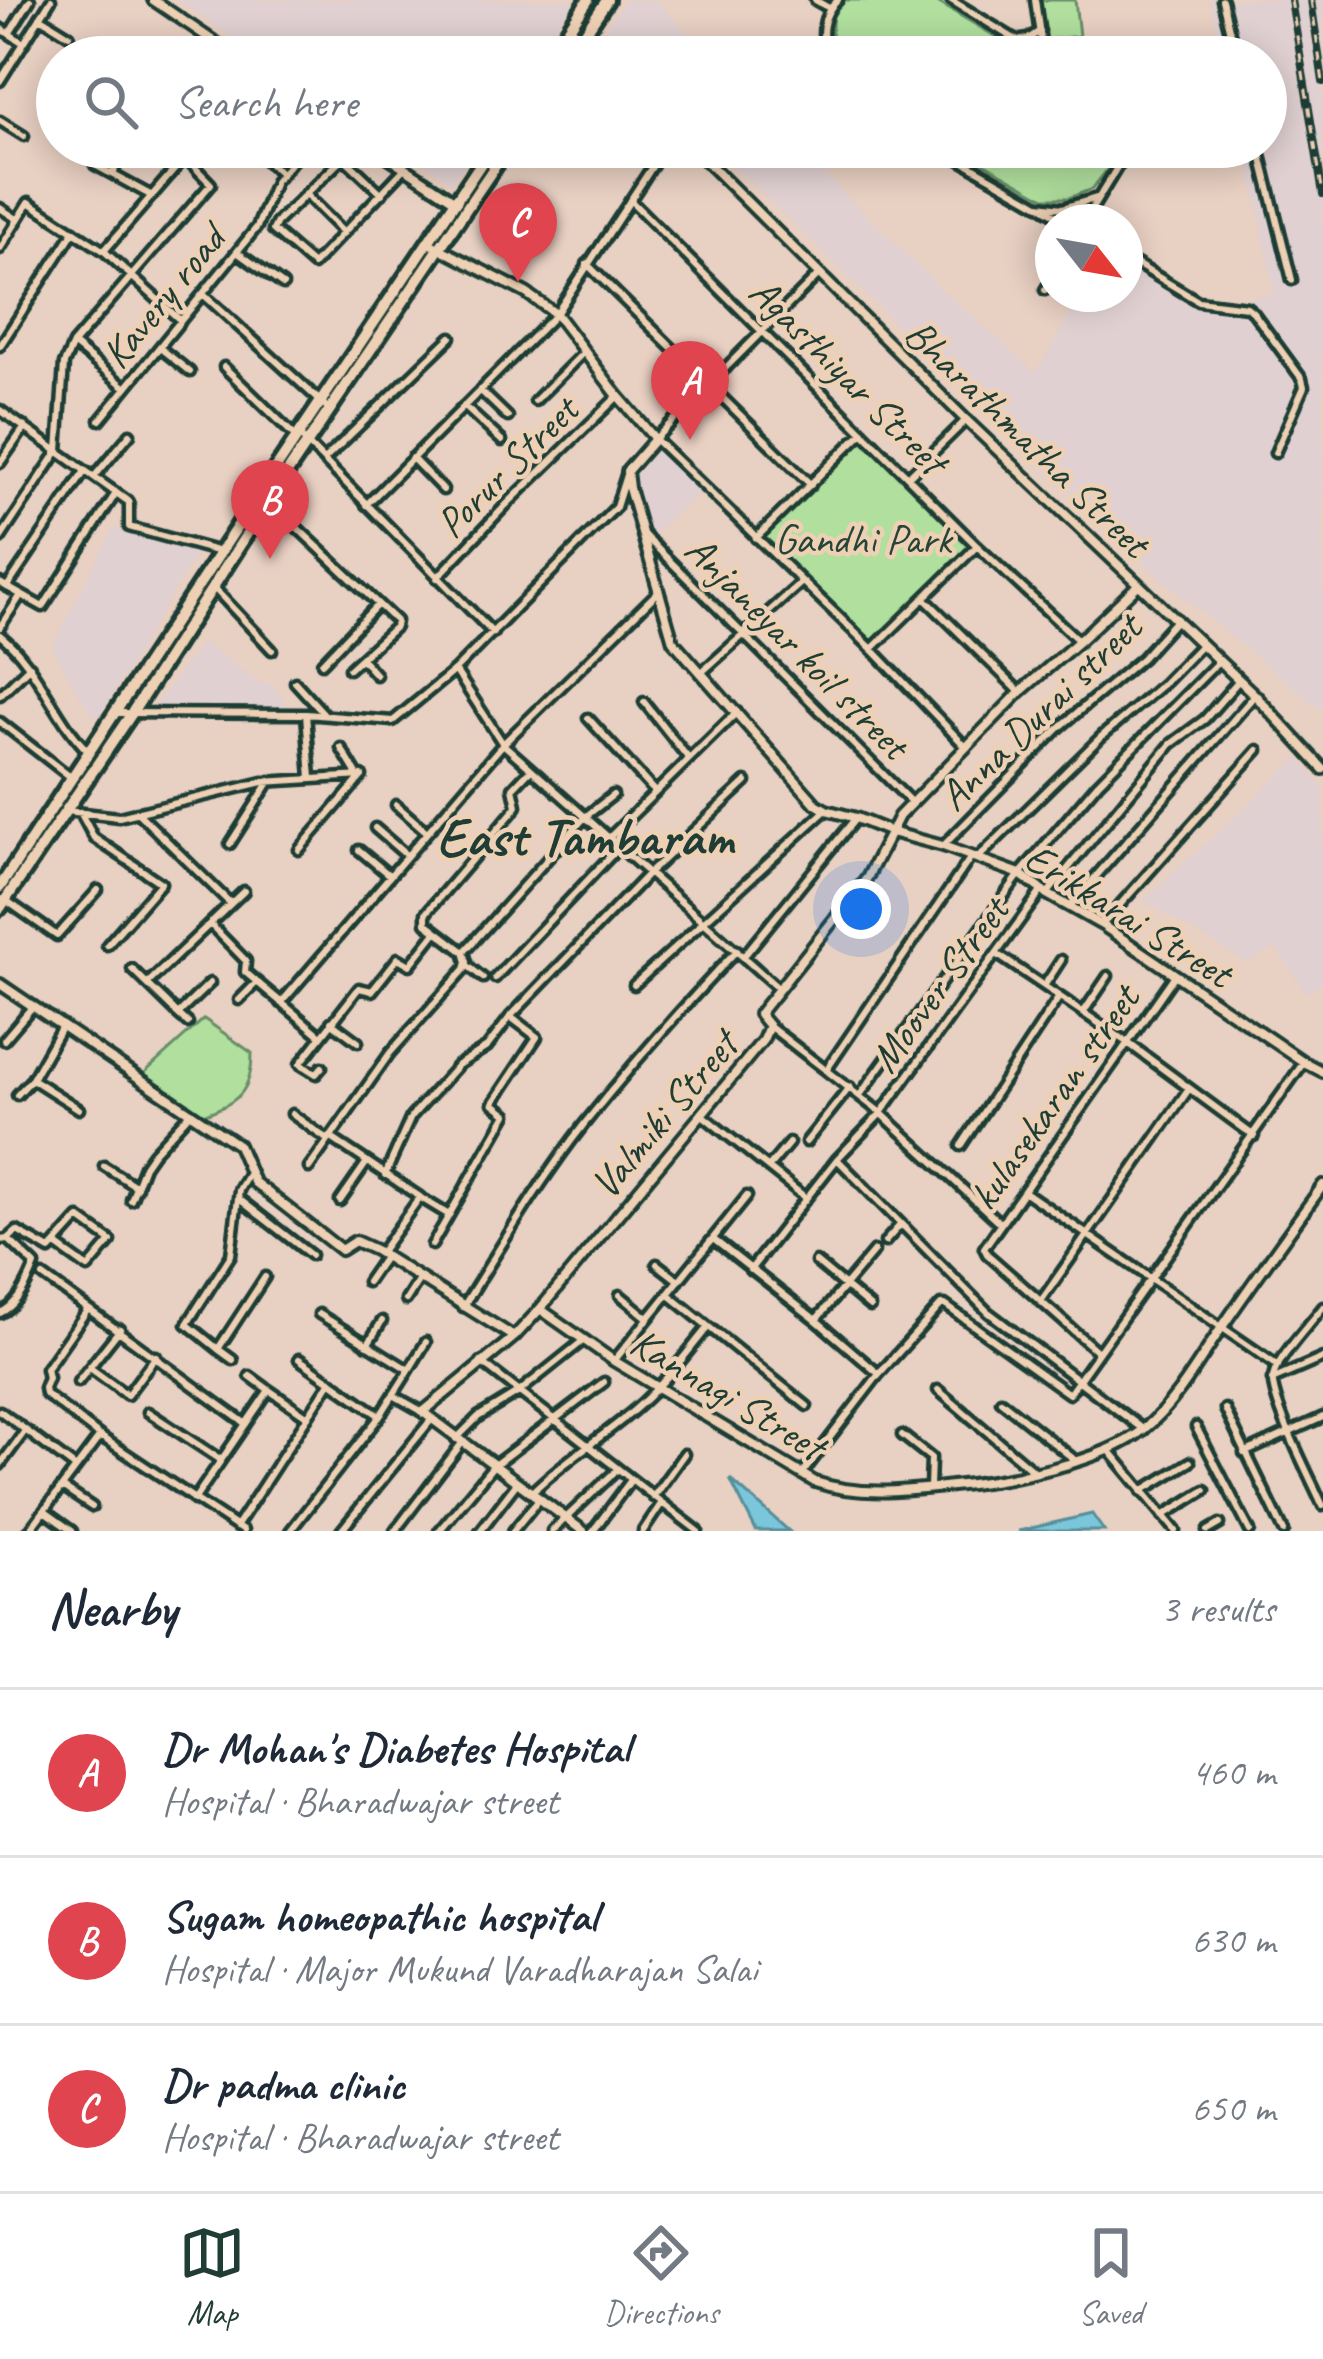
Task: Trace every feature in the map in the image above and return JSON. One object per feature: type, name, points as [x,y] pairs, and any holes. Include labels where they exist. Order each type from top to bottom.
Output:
[{"type":"main road","points":[[564,36],[588,0]]},
{"type":"main road","points":[[583,36],[607,0]]},
{"type":"main road","points":[[462,205],[481,168]]},
{"type":"main road","points":[[0,886],[301,439],[491,168]]},
{"type":"main road","points":[[3,904],[213,587],[226,555],[269,501],[301,439]]},
{"type":"street","points":[[9,34],[30,0]]},
{"type":"street","points":[[0,81],[51,0]]},
{"type":"street","points":[[153,0],[206,36]]},
{"type":"street","points":[[814,0],[829,8]]},
{"type":"street","points":[[824,36],[824,21],[838,0]]},
{"type":"street","points":[[951,0],[1009,36]]},
{"type":"street","points":[[1035,0],[1041,36]]},
{"type":"street","points":[[1222,0],[1231,36]]},
{"type":"street","points":[[40,17],[69,35]]},
{"type":"street","points":[[0,28],[24,43]]},
{"type":"street","points":[[569,28],[579,36]]},
{"type":"street","points":[[1032,36],[1040,31]]},
{"type":"street","points":[[0,121],[23,136]]},
{"type":"street","points":[[100,168],[152,196]]},
{"type":"street","points":[[115,168],[116,177]]},
{"type":"street","points":[[104,251],[176,168]]},
{"type":"street","points":[[0,539],[58,451],[64,364],[73,344],[211,184],[196,168]]},
{"type":"street","points":[[275,168],[282,174]]},
{"type":"street","name":"Kavery road","points":[[100,420],[257,226],[275,182],[287,168]]},
{"type":"street","points":[[333,168],[273,230],[313,265],[405,168],[462,205]]},
{"type":"street","points":[[354,168],[382,194]]},
{"type":"street","points":[[366,505],[556,314],[651,168]]},
{"type":"street","name":"Bharathmatha Street","points":[[713,168],[967,420],[1255,695],[1323,769]]},
{"type":"street","points":[[975,168],[1037,204]]},
{"type":"street","points":[[1094,204],[1117,168]]},
{"type":"street","points":[[1263,168],[1292,280]]},
{"type":"street","points":[[305,194],[344,232]]},
{"type":"street","points":[[1077,204],[1097,198]]},
{"type":"street","name":"Agasthiyar Street","points":[[630,200],[1078,641]]},
{"type":"street","points":[[0,249],[29,202],[104,251],[182,322]]},
{"type":"street","points":[[0,208],[18,220]]},
{"type":"street","points":[[0,346],[74,231]]},
{"type":"street","points":[[434,246],[526,293],[556,314],[655,439],[965,746]]},
{"type":"street","points":[[237,252],[284,285]]},
{"type":"street","points":[[587,264],[811,485]]},
{"type":"street","points":[[1143,268],[1198,301],[1240,305],[1253,312],[1302,379],[1304,387],[1275,453]]},
{"type":"street","points":[[116,713],[306,714],[393,721],[493,633],[616,507],[627,471],[819,274]]},
{"type":"street","points":[[203,294],[326,406]]},
{"type":"street","points":[[324,460],[451,337]]},
{"type":"street","points":[[73,344],[127,388]]},
{"type":"street","points":[[160,348],[190,372]]},
{"type":"street","points":[[535,401],[584,352]]},
{"type":"street","points":[[224,368],[324,460],[493,633]]},
{"type":"street","points":[[480,390],[508,417]]},
{"type":"street","name":"Porur Street","points":[[436,578],[617,396]]},
{"type":"street","points":[[464,406],[502,441]]},
{"type":"street","points":[[0,410],[129,502],[129,527],[226,555]]},
{"type":"street","points":[[908,477],[967,420]]},
{"type":"street","points":[[0,463],[25,428]]},
{"type":"street","points":[[756,538],[863,432]]},
{"type":"street","points":[[94,477],[130,434]]},
{"type":"street","points":[[412,458],[443,490]]},
{"type":"street","points":[[85,471],[4,585],[43,607],[116,493]]},
{"type":"street","points":[[627,471],[673,641],[806,794],[826,810],[634,985]]},
{"type":"street","points":[[269,501],[396,621],[349,669]]},
{"type":"street","name":"Anjaneyar koil street","points":[[642,532],[911,802]]},
{"type":"street","points":[[872,649],[977,546]]},
{"type":"street","points":[[702,673],[802,582]]},
{"type":"street","name":"Valmiki Street","points":[[423,1412],[514,1337],[540,1309],[763,1040],[769,1026],[759,1013],[867,878],[911,802],[1020,692],[1138,585]]},
{"type":"street","points":[[213,587],[272,650]]},
{"type":"street","points":[[281,1003],[503,744],[658,592]]},
{"type":"street","points":[[21,595],[0,631],[30,666],[70,734],[90,753]]},
{"type":"street","points":[[925,598],[1020,692]]},
{"type":"street","points":[[322,663],[379,604]]},
{"type":"street","name":"Anna Durai street","points":[[944,846],[1060,727],[1142,658],[1177,619]]},
{"type":"street","points":[[0,651],[8,642]]},
{"type":"street","points":[[826,1069],[974,858],[1202,644]]},
{"type":"street","points":[[361,658],[376,675]]},
{"type":"street","points":[[860,1095],[1020,874],[1098,783],[1219,661]]},
{"type":"street","points":[[0,695],[30,666]]},
{"type":"street","points":[[454,670],[503,744],[778,988]]},
{"type":"street","name":"Moover Street","points":[[750,1270],[837,1159],[881,1113],[1045,892],[1171,744],[1205,719],[1238,680]]},
{"type":"street","points":[[295,682],[325,716]]},
{"type":"street","points":[[1070,906],[1255,695]]},
{"type":"street","points":[[644,702],[689,759]]},
{"type":"street","points":[[608,839],[737,712]]},
{"type":"street","points":[[306,714],[311,778]]},
{"type":"street","points":[[588,718],[656,792]]},
{"type":"street","points":[[0,722],[73,778]]},
{"type":"street","points":[[341,748],[360,776]]},
{"type":"street","points":[[1102,925],[1258,750]]},
{"type":"street","points":[[483,978],[467,965],[464,952],[424,918],[515,809],[513,788],[530,770]]},
{"type":"street","points":[[66,811],[119,817],[266,781],[360,776]]},
{"type":"street","points":[[299,850],[360,776]]},
{"type":"street","points":[[230,844],[266,781]]},
{"type":"street","points":[[386,1174],[410,1117],[458,1065],[487,1048],[510,1017],[649,873],[746,782]]},
{"type":"street","points":[[464,952],[585,817],[613,795]]},
{"type":"street","points":[[396,805],[427,832]]},
{"type":"street","name":"Erikkarai Street","points":[[826,810],[1020,874],[1323,1072]]},
{"type":"street","points":[[80,812],[94,838],[160,883],[107,945]]},
{"type":"street","points":[[137,812],[229,903]]},
{"type":"street","points":[[463,1307],[582,1126],[667,1024],[740,953],[856,818]]},
{"type":"street","points":[[375,828],[406,855]]},
{"type":"street","points":[[495,978],[618,848]]},
{"type":"street","points":[[359,850],[389,874]]},
{"type":"street","points":[[3,904],[57,936],[98,890]]},
{"type":"street","points":[[147,984],[244,891]]},
{"type":"street","points":[[210,924],[246,961],[245,972],[320,1035]]},
{"type":"street","points":[[322,1067],[314,1074],[300,1065],[301,1059],[359,988],[372,991],[398,958],[410,964],[436,932]]},
{"type":"street","points":[[998,955],[1254,1136]]},
{"type":"street","points":[[1043,986],[1061,960]]},
{"type":"street","points":[[309,1168],[390,1053],[467,965]]},
{"type":"street","points":[[132,969],[188,1024]]},
{"type":"street","name":"kulasekaran street","points":[[1041,1301],[984,1248],[1175,975]]},
{"type":"street","points":[[1083,1013],[1108,976]]},
{"type":"street","points":[[239,1000],[257,982]]},
{"type":"street","points":[[178,1014],[210,983]]},
{"type":"street","points":[[0,985],[238,1145],[254,1182],[341,1250],[355,1241],[382,1254],[514,1337]]},
{"type":"street","points":[[962,1146],[1059,997]]},
{"type":"street","points":[[4,1040],[32,1006]]},
{"type":"street","points":[[432,1245],[507,1114],[493,1102],[537,1037],[510,1017]]},
{"type":"street","points":[[331,1022],[358,1042]]},
{"type":"street","points":[[16,1095],[32,1079],[62,1026]]},
{"type":"street","points":[[769,1026],[860,1095],[1001,1224]]},
{"type":"street","points":[[802,1474],[937,1306],[945,1305],[1069,1394],[1304,1062]]},
{"type":"street","points":[[32,1079],[80,1109]]},
{"type":"street","points":[[806,1142],[850,1087]]},
{"type":"street","points":[[1099,1353],[1041,1301],[1189,1089]]},
{"type":"street","points":[[131,1200],[144,1166],[190,1113]]},
{"type":"street","points":[[292,1114],[449,1215]]},
{"type":"street","points":[[701,1114],[807,1198]]},
{"type":"street","points":[[769,1167],[789,1142]]},
{"type":"street","points":[[837,1159],[988,1312],[1144,1430],[1169,1402],[1323,1185]]},
{"type":"street","points":[[340,1201],[368,1162]]},
{"type":"street","points":[[104,1166],[137,1187]]},
{"type":"street","points":[[233,1360],[187,1321],[231,1255],[239,1190],[249,1173]]},
{"type":"street","points":[[1025,1192],[1278,1366]]},
{"type":"street","points":[[614,1361],[747,1196]]},
{"type":"street","points":[[367,1282],[420,1198]]},
{"type":"street","points":[[239,1199],[310,1255]]},
{"type":"street","points":[[0,1313],[17,1299],[34,1265],[4,1240],[16,1231],[47,1250],[79,1218],[111,1241],[88,1268],[56,1245]]},
{"type":"street","points":[[885,1242],[901,1224]]},
{"type":"street","points":[[713,1239],[879,1374]]},
{"type":"street","points":[[816,1320],[874,1251]]},
{"type":"street","points":[[816,1262],[870,1307]]},
{"type":"street","points":[[657,1264],[679,1281]]},
{"type":"street","points":[[43,1276],[246,1424]]},
{"type":"street","points":[[218,1349],[265,1277]]},
{"type":"street","points":[[406,1300],[420,1278]]},
{"type":"street","points":[[668,1294],[807,1406]]},
{"type":"street","points":[[620,1295],[649,1318]]},
{"type":"street","points":[[1323,1307],[1272,1380],[1289,1432],[1323,1506]]},
{"type":"street","points":[[88,1308],[46,1369],[45,1394],[240,1529],[331,1381]]},
{"type":"street","name":"Kannagi Street","points":[[540,1309],[614,1361],[832,1488],[875,1492],[986,1483],[1109,1450],[1144,1430]]},
{"type":"street","points":[[319,1314],[409,1370]]},
{"type":"street","points":[[367,1345],[382,1321]]},
{"type":"street","points":[[513,1531],[566,1460],[633,1411],[708,1327]]},
{"type":"street","points":[[78,1382],[120,1330]]},
{"type":"street","points":[[395,1531],[478,1418],[584,1340]]},
{"type":"street","points":[[290,1531],[380,1416],[426,1342]]},
{"type":"street","points":[[90,1368],[128,1395],[156,1356]]},
{"type":"street","points":[[1272,1380],[1323,1358]]},
{"type":"street","points":[[299,1359],[380,1416]]},
{"type":"street","points":[[481,1362],[698,1531]]},
{"type":"street","points":[[250,1376],[308,1417]]},
{"type":"street","points":[[439,1531],[494,1466],[604,1382]]},
{"type":"street","points":[[194,1500],[269,1390]]},
{"type":"street","points":[[938,1390],[1036,1473]]},
{"type":"street","points":[[394,1396],[423,1412],[583,1531]]},
{"type":"street","points":[[1001,1401],[1075,1460]]},
{"type":"street","points":[[1225,1409],[1284,1531]]},
{"type":"street","points":[[0,1411],[76,1468]]},
{"type":"street","points":[[148,1412],[221,1460]]},
{"type":"street","points":[[1244,1453],[1323,1417]]},
{"type":"street","points":[[341,1531],[431,1420]]},
{"type":"street","points":[[1196,1427],[1250,1531]]},
{"type":"street","points":[[0,1465],[25,1431]]},
{"type":"street","points":[[902,1435],[931,1458],[930,1488]]},
{"type":"street","points":[[29,1531],[100,1436]]},
{"type":"street","points":[[1109,1450],[1176,1531]]},
{"type":"street","points":[[653,1497],[683,1454]]},
{"type":"street","points":[[1142,1491],[1190,1462]]},
{"type":"street","points":[[552,1531],[618,1469]]},
{"type":"street","points":[[1311,1480],[1323,1474]]},
{"type":"street","points":[[593,1531],[632,1480]]},
{"type":"street","points":[[480,1531],[517,1483]]},
{"type":"street","points":[[62,1487],[92,1507]]},
{"type":"street","points":[[1163,1516],[1205,1490]]},
{"type":"street","points":[[644,1531],[661,1503]]},
{"type":"street","points":[[44,1511],[72,1531]]},
{"type":"street","points":[[1208,1531],[1220,1524]]},
{"type":"shaded area","points":[[177,0],[575,0],[550,36],[231,36]]},
{"type":"shaded area","points":[[626,0],[655,0],[690,36],[599,36]]},
{"type":"shaded area","points":[[1209,0],[1323,0],[1323,704],[1318,708],[1108,535],[735,168],[818,168],[939,287],[1036,373],[1072,312],[1143,312],[1143,274],[1206,308],[1275,293],[1249,168],[1287,168],[1287,36],[1218,36]]},
{"type":"shaded area","points":[[431,168],[462,168],[452,182]]},
{"type":"shaded area","points":[[657,447],[701,490],[653,534],[646,526],[629,471]]},
{"type":"shaded area","points":[[113,529],[197,552],[99,717],[89,712],[52,647]]},
{"type":"shaded area","points":[[203,642],[260,683],[272,683],[290,711],[151,710]]},
{"type":"shaded area","points":[[1298,758],[1323,788],[1323,916],[1319,919],[1323,983],[1306,993],[1276,948],[1246,962],[1144,901]]},
{"type":"green space","points":[[845,0],[934,0],[995,36],[831,36],[833,12]]},
{"type":"green space","points":[[1040,0],[1075,0],[1079,36],[1044,36]]},
{"type":"green space","points":[[992,168],[1108,168],[1092,189],[1069,198],[1045,198]]},
{"type":"green space","name":"Gandhi Park","points":[[863,432],[974,543],[874,648],[756,538]]},
{"type":"green space","points":[[204,1019],[252,1053],[249,1078],[240,1095],[200,1116],[141,1076]]},
{"type":"water","points":[[730,1479],[789,1531],[756,1531]]},
{"type":"water","points":[[1092,1514],[1104,1531],[1018,1531],[1023,1530]]},
{"type":"railway","points":[[1291,0],[1323,194]]},
{"type":"railway","points":[[1311,0],[1323,82]]},
{"type":"place","name":"Dr padma clinic","points":[[518,282]]},
{"type":"place","name":"Dr Mohan's Diabetes Hospital","points":[[690,440]]},
{"type":"place","name":"Sugam homeopathic hospital","points":[[270,559]]},
{"type":"district","name":"East Tambaram","points":[[585,836]]}]
